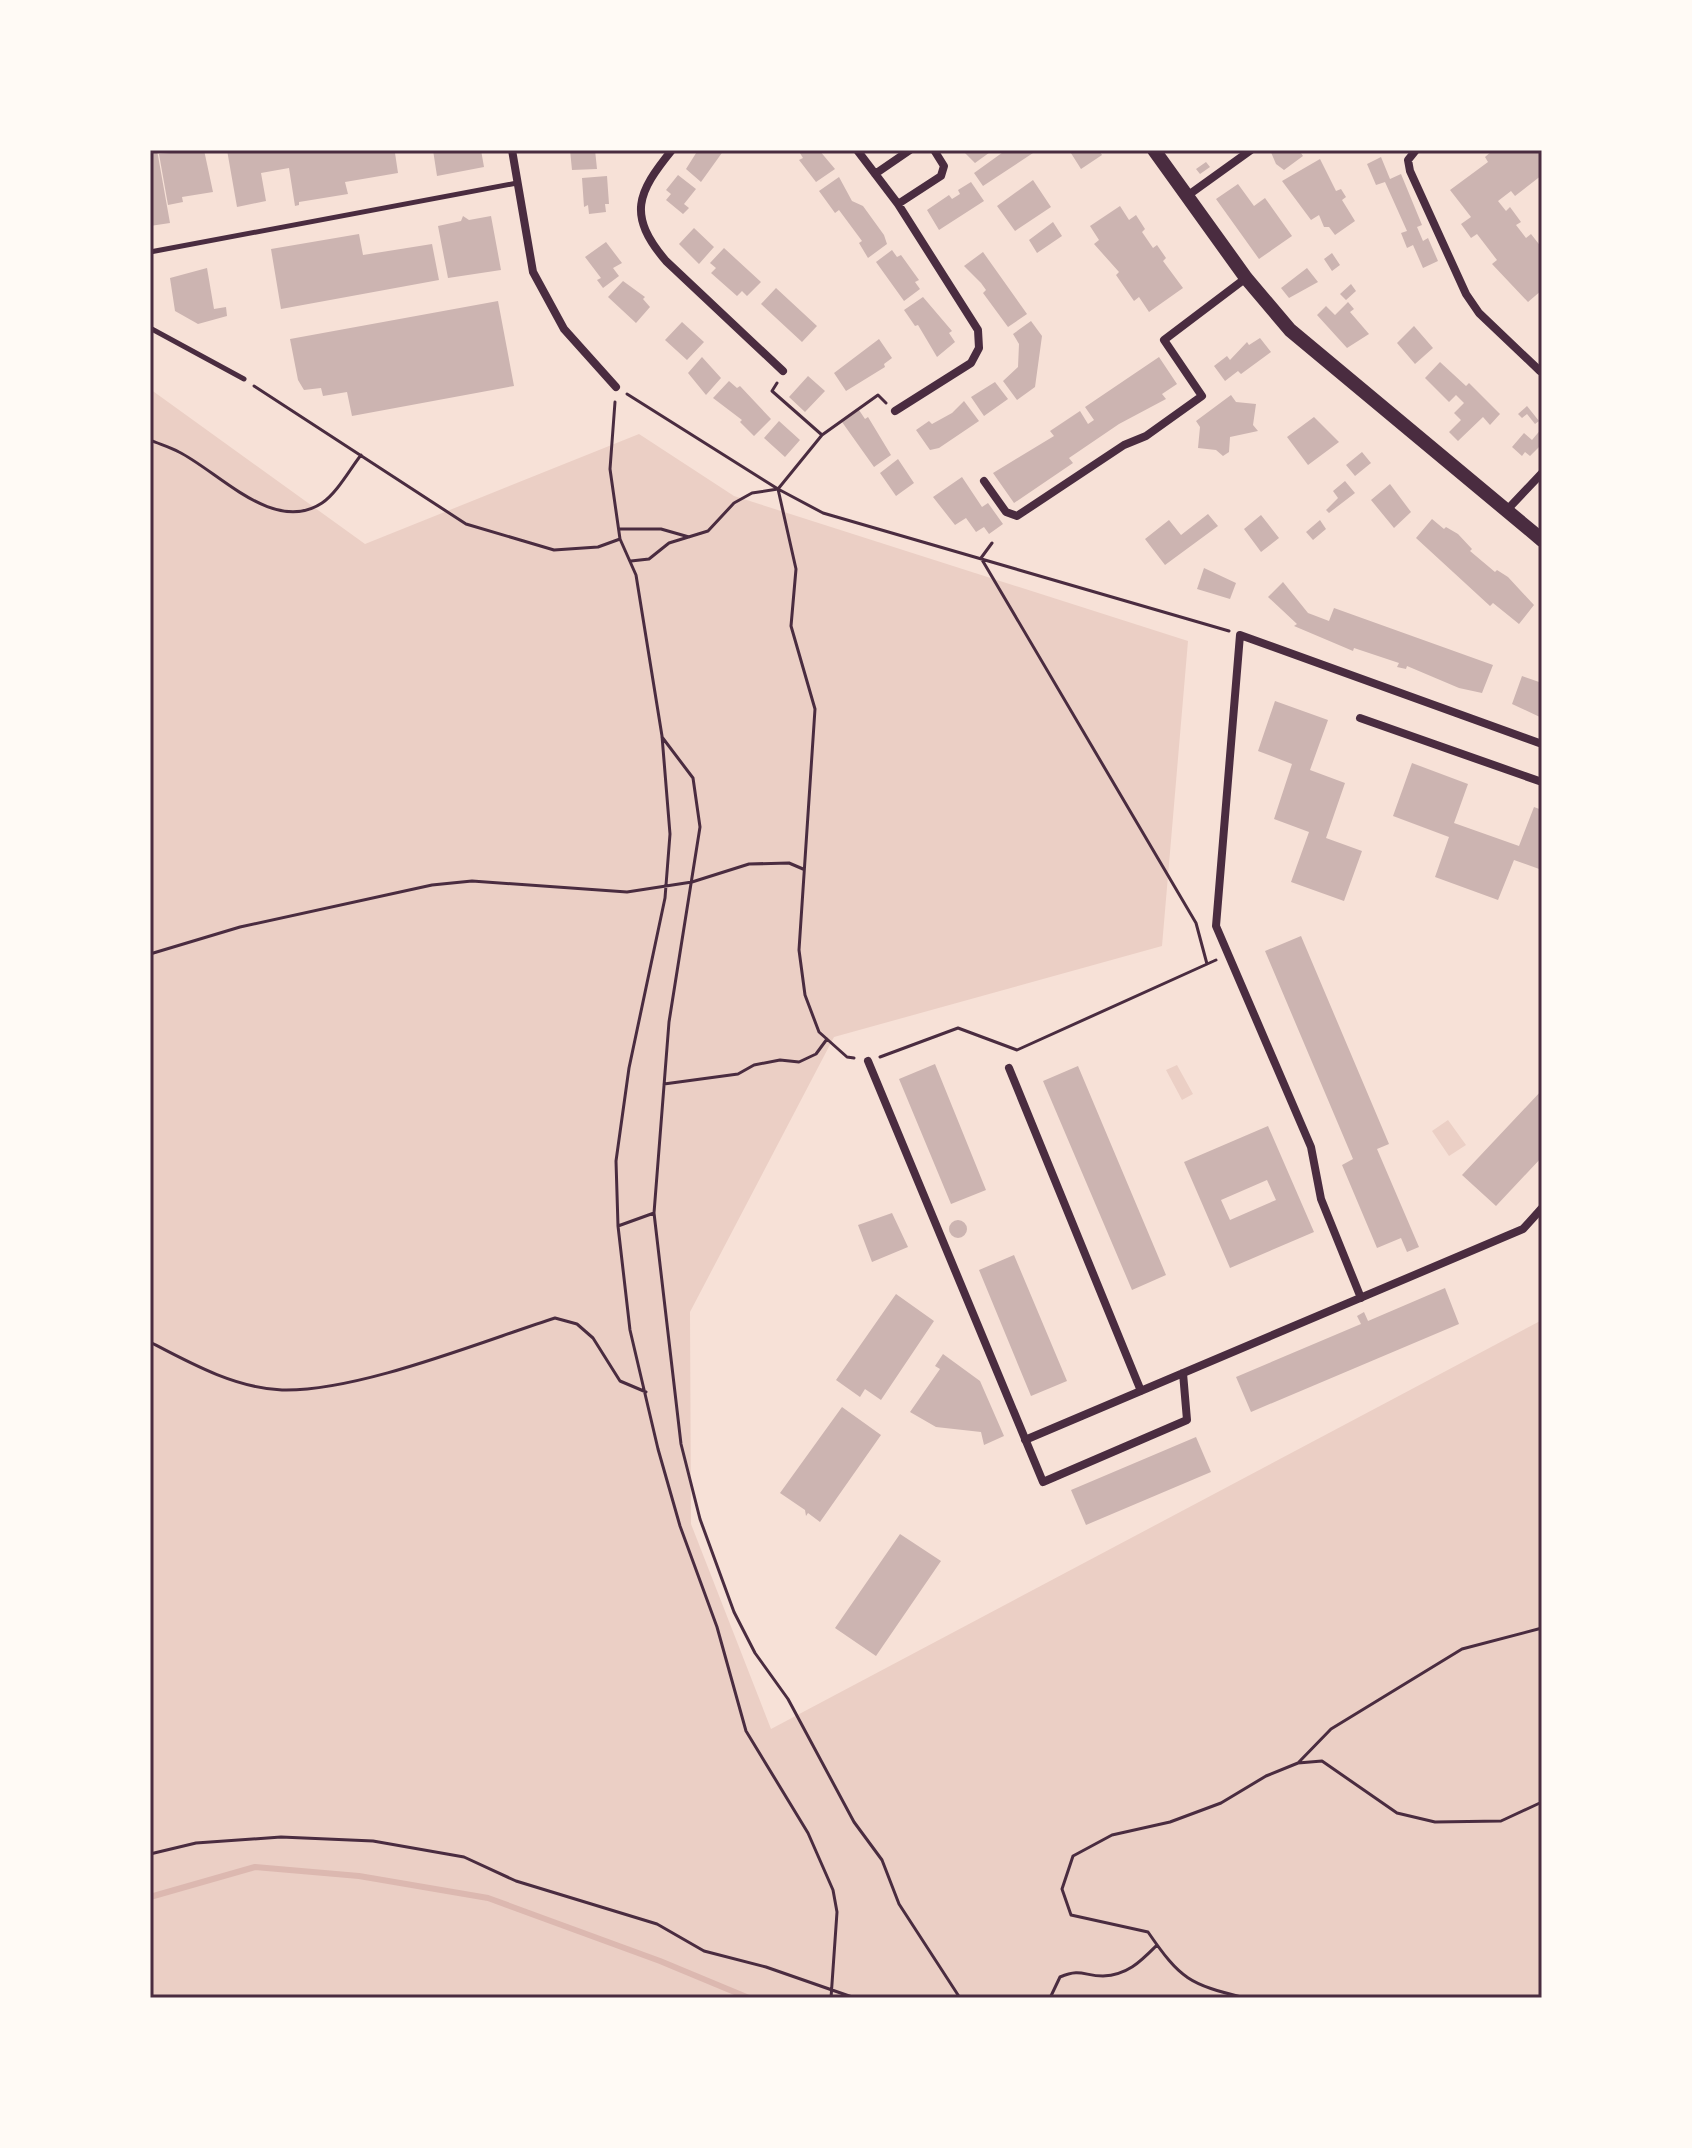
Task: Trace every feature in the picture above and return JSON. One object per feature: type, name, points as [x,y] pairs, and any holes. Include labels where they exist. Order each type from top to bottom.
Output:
[{"type":"main road","points":[[1154,150],[1270,308],[1317,355],[1542,540]]},
{"type":"street","points":[[512,150],[533,272],[564,329],[616,387]]},
{"type":"street","points":[[672,150],[645,183],[640,216],[649,241],[783,371]]},
{"type":"street","points":[[857,150],[898,204],[978,330],[979,348],[971,363],[895,411]]},
{"type":"street","points":[[875,174],[910,150]]},
{"type":"street","points":[[898,204],[941,176],[944,166],[934,150]]},
{"type":"street","points":[[1186,196],[1251,150]]},
{"type":"street","points":[[1416,150],[1408,160],[1410,171],[1459,282],[1479,313],[1541,371]]},
{"type":"street","points":[[984,481],[1006,512],[1017,516],[1124,445],[1146,436],[1202,396],[1164,340],[1246,278]]},
{"type":"street","points":[[1506,511],[1542,473]]},
{"type":"street","points":[[1361,1298],[1321,1199],[1311,1147],[1216,926],[1240,635],[1542,744]]},
{"type":"street","points":[[1360,718],[1542,782]]},
{"type":"street","points":[[868,1061],[1043,1482],[1187,1420],[1183,1373]]},
{"type":"street","points":[[1009,1068],[1141,1391]]},
{"type":"street","points":[[1025,1440],[1523,1229],[1542,1208]]},
{"type":"lane","points":[[150,252],[518,183]]},
{"type":"lane","points":[[150,328],[244,379]]},
{"type":"path","points":[[783,371],[772,391],[822,435]]},
{"type":"path","points":[[244,379],[466,524],[554,550],[598,547],[620,539]]},
{"type":"path","points":[[831,1998],[837,1912],[833,1890],[808,1833],[746,1731],[717,1627],[673,1500],[630,1330],[618,1226],[616,1161],[629,1068],[667,885],[670,834],[662,736],[636,575],[620,539],[610,469],[616,387],[778,489],[823,513],[1240,635]]},
{"type":"path","points":[[630,561],[649,559],[669,543],[708,531],[734,503],[752,493],[778,489],[822,435],[878,395],[895,411]]},
{"type":"path","points":[[150,440],[179,452],[255,501],[287,512],[304,511],[324,502],[361,455]]},
{"type":"path","points":[[778,489],[796,569],[791,626],[815,709],[799,950],[805,995],[819,1032],[847,1057],[868,1061],[958,1028],[1017,1050],[1229,955]]},
{"type":"path","points":[[619,529],[661,529],[690,537]]},
{"type":"path","points":[[981,558],[992,543]]},
{"type":"path","points":[[981,558],[1196,923],[1207,964]]},
{"type":"path","points":[[662,736],[693,778],[700,827],[663,1084],[654,1213],[681,1444],[700,1519],[734,1612],[755,1653],[788,1699],[854,1822],[882,1860],[899,1904],[960,1998]]},
{"type":"path","points":[[150,954],[240,927],[432,885],[472,881],[627,892],[692,882],[749,864],[789,863],[803,869]]},
{"type":"path","points":[[663,1084],[738,1074],[754,1065],[780,1060],[799,1062],[816,1054],[827,1039]]},
{"type":"path","points":[[618,1226],[654,1213]]},
{"type":"path","points":[[150,1342],[204,1371],[278,1390],[307,1389],[368,1377],[555,1318],[577,1324],[593,1338],[620,1381],[646,1393]]},
{"type":"path","points":[[1298,1763],[1331,1729],[1462,1649],[1542,1628]]},
{"type":"path","points":[[1245,1998],[1200,1987],[1174,1970],[1148,1932],[1133,1926],[1071,1915],[1062,1889],[1073,1856],[1112,1835],[1170,1822],[1221,1803],[1266,1776],[1298,1763],[1322,1761],[1397,1813],[1435,1822],[1501,1821],[1542,1802]]},
{"type":"path","points":[[150,1854],[196,1843],[281,1837],[373,1841],[464,1857],[516,1881],[657,1924],[704,1951],[834,1988],[843,1997],[855,1998]]},
{"type":"path","points":[[1050,1998],[1060,1977],[1076,1970],[1102,1976],[1132,1969],[1157,1945]]},
{"type":"shaded area","points":[[150,389],[365,544],[639,434],[734,496],[1188,641],[1162,946],[834,1037],[690,1312],[691,1524],[771,1729],[1542,1320],[1542,1998],[150,1998]]},
{"type":"shaded area","points":[[1177,1065],[1193,1094],[1182,1100],[1166,1070]]},
{"type":"shaded area","points":[[1448,1120],[1466,1145],[1449,1156],[1432,1131]]},
{"type":"building","points":[[150,150],[157,150],[170,223],[150,226]]},
{"type":"building","points":[[204,150],[213,192],[182,197],[183,202],[168,205],[159,154]]},
{"type":"building","points":[[227,150],[402,152],[395,153],[398,173],[345,182],[348,194],[299,202],[295,206],[289,168],[261,173],[266,201],[237,207]]},
{"type":"building","points":[[433,150],[481,150],[484,167],[437,176]]},
{"type":"building","points":[[570,150],[595,150],[597,169],[572,170]]},
{"type":"building","points":[[698,150],[724,150],[701,182],[686,169]]},
{"type":"building","points":[[798,150],[819,150],[835,169],[816,182],[799,160],[803,158]]},
{"type":"building","points":[[962,150],[993,150],[975,163]]},
{"type":"building","points":[[1006,150],[1033,153],[983,186],[974,173]]},
{"type":"building","points":[[1069,150],[1099,150],[1102,155],[1081,169]]},
{"type":"building","points":[[1270,150],[1299,150],[1303,156],[1284,170],[1276,164]]},
{"type":"building","points":[[1493,150],[1542,150],[1539,171],[1542,175],[1515,196],[1511,191],[1498,201],[1506,211],[1510,207],[1521,222],[1516,225],[1526,238],[1531,234],[1542,248],[1542,290],[1528,302],[1492,264],[1497,260],[1477,234],[1471,238],[1461,224],[1471,217],[1450,190],[1488,162],[1485,157]]},
{"type":"building","points":[[1381,157],[1390,179],[1401,174],[1422,225],[1417,227],[1423,241],[1428,238],[1438,261],[1423,268],[1413,245],[1407,248],[1401,233],[1407,231],[1385,182],[1376,185],[1367,164]]},
{"type":"building","points":[[1320,159],[1336,191],[1341,189],[1346,197],[1342,200],[1355,221],[1335,235],[1329,227],[1324,227],[1319,215],[1311,220],[1282,181]]},
{"type":"building","points":[[1206,162],[1210,167],[1200,174],[1196,169]]},
{"type":"building","points":[[678,175],[696,189],[684,204],[689,208],[683,214],[666,200],[671,194],[666,190]]},
{"type":"building","points":[[607,176],[609,204],[605,204],[606,212],[589,214],[588,205],[584,207],[582,178]]},
{"type":"building","points":[[839,177],[852,201],[863,206],[884,235],[887,244],[868,258],[859,243],[862,241],[839,210],[835,213],[819,191]]},
{"type":"building","points":[[1033,180],[1051,207],[1015,231],[997,206]]},
{"type":"building","points":[[971,182],[984,201],[939,230],[927,210],[949,195],[952,199],[960,194],[958,190]]},
{"type":"building","points":[[1238,184],[1254,206],[1265,198],[1292,236],[1259,259],[1216,199]]},
{"type":"building","points":[[1120,206],[1129,220],[1136,215],[1145,229],[1142,232],[1153,248],[1157,245],[1166,258],[1163,261],[1183,288],[1149,312],[1139,297],[1134,301],[1116,275],[1119,272],[1094,244],[1099,240],[1090,226]]},
{"type":"building","points":[[463,216],[469,220],[491,216],[501,270],[448,278],[438,226],[461,221]]},
{"type":"building","points":[[1053,222],[1062,236],[1037,253],[1029,240]]},
{"type":"building","points":[[694,228],[714,247],[699,264],[679,244]]},
{"type":"building","points":[[359,234],[363,255],[432,244],[439,280],[281,309],[271,249]]},
{"type":"building","points":[[606,242],[622,263],[613,268],[619,276],[603,288],[597,280],[601,278],[585,257]]},
{"type":"building","points":[[724,248],[761,282],[747,296],[742,291],[737,296],[711,273],[716,268],[710,263]]},
{"type":"building","points":[[892,250],[897,257],[901,255],[919,280],[915,282],[920,289],[904,301],[876,262]]},
{"type":"building","points":[[983,252],[1027,314],[1008,327],[983,293],[986,290],[981,283],[964,266]]},
{"type":"building","points":[[1332,253],[1340,265],[1332,271],[1324,259]]},
{"type":"building","points":[[207,268],[214,309],[226,307],[227,316],[198,324],[175,311],[170,278]]},
{"type":"building","points":[[1307,268],[1318,282],[1289,298],[1281,288]]},
{"type":"building","points":[[623,281],[645,297],[643,299],[650,307],[636,323],[608,297]]},
{"type":"building","points":[[1351,284],[1356,291],[1346,300],[1340,294]]},
{"type":"building","points":[[776,288],[817,326],[802,342],[761,304]]},
{"type":"building","points":[[923,297],[952,331],[949,333],[955,342],[937,357],[918,325],[915,326],[904,310]]},
{"type":"building","points":[[498,301],[514,386],[352,416],[347,392],[323,396],[321,388],[304,390],[298,380],[290,339]]},
{"type":"building","points":[[1348,302],[1354,309],[1350,312],[1369,334],[1347,348],[1317,315],[1326,306],[1335,315]]},
{"type":"building","points":[[1031,321],[1042,336],[1035,387],[1017,400],[1003,381],[1018,367],[1019,344],[1013,334]]},
{"type":"building","points":[[682,322],[704,342],[687,360],[665,340]]},
{"type":"building","points":[[1414,326],[1433,348],[1415,364],[1397,343]]},
{"type":"building","points":[[1260,338],[1271,352],[1241,374],[1238,371],[1225,381],[1214,366],[1227,356],[1230,360],[1247,342],[1249,345]]},
{"type":"building","points":[[879,339],[892,358],[884,364],[885,367],[846,391],[834,373]]},
{"type":"building","points":[[702,357],[721,378],[706,395],[688,373]]},
{"type":"building","points":[[1159,357],[1177,384],[1162,394],[1166,399],[1119,424],[1069,458],[1073,463],[1014,503],[993,473],[1054,436],[1050,431],[1080,411],[1088,424],[1094,420],[1085,407]]},
{"type":"building","points":[[1440,362],[1466,386],[1469,383],[1500,414],[1490,425],[1483,417],[1458,441],[1449,432],[1461,420],[1454,413],[1464,403],[1456,395],[1449,402],[1425,378]]},
{"type":"building","points":[[808,376],[825,391],[805,412],[789,397]]},
{"type":"building","points":[[729,381],[737,388],[740,386],[771,419],[754,436],[740,422],[742,420],[713,398]]},
{"type":"building","points":[[995,382],[1008,399],[984,416],[971,397]]},
{"type":"building","points":[[1231,395],[1236,402],[1256,404],[1253,425],[1258,431],[1230,437],[1229,452],[1223,456],[1216,450],[1198,448],[1200,427],[1196,421]]},
{"type":"building","points":[[964,401],[979,421],[939,448],[930,450],[916,430],[929,421],[932,424],[952,413]]},
{"type":"building","points":[[1527,406],[1539,421],[1535,424],[1527,414],[1522,418],[1518,414]]},
{"type":"building","points":[[859,410],[865,419],[868,417],[891,455],[874,467],[842,422]]},
{"type":"building","points":[[1314,417],[1339,442],[1308,465],[1287,437]]},
{"type":"building","points":[[779,421],[800,440],[785,457],[764,438]]},
{"type":"building","points":[[1542,428],[1542,444],[1530,456],[1525,452],[1522,456],[1512,447],[1524,433],[1532,440]]},
{"type":"building","points":[[1362,452],[1371,463],[1355,476],[1346,465]]},
{"type":"building","points":[[898,459],[914,483],[896,496],[880,473]]},
{"type":"building","points":[[962,477],[982,507],[988,503],[1003,524],[989,534],[984,527],[976,532],[966,518],[955,525],[933,497]]},
{"type":"building","points":[[1345,481],[1355,493],[1329,513],[1326,510],[1338,498],[1333,491]]},
{"type":"building","points":[[1390,484],[1411,512],[1394,528],[1371,500]]},
{"type":"building","points":[[1208,514],[1218,526],[1165,565],[1145,539],[1169,520],[1181,535]]},
{"type":"building","points":[[1261,515],[1279,538],[1261,552],[1244,529]]},
{"type":"building","points":[[1432,519],[1444,529],[1446,527],[1458,534],[1472,549],[1470,551],[1495,572],[1497,570],[1508,577],[1534,605],[1519,624],[1493,603],[1490,606],[1416,538]]},
{"type":"building","points":[[1320,520],[1326,529],[1313,540],[1306,532]]},
{"type":"building","points":[[1204,568],[1236,583],[1230,599],[1197,589]]},
{"type":"building","points":[[1283,582],[1308,613],[1329,621],[1334,608],[1493,665],[1482,693],[1459,688],[1407,666],[1406,669],[1397,667],[1399,663],[1354,648],[1353,651],[1294,626],[1297,624],[1268,597]]},
{"type":"building","points":[[1522,676],[1542,683],[1542,718],[1512,704]]},
{"type":"building","points":[[1275,701],[1328,720],[1310,770],[1345,783],[1326,838],[1362,851],[1344,901],[1291,882],[1309,832],[1274,819],[1292,764],[1258,751]]},
{"type":"building","points":[[1412,763],[1468,784],[1454,823],[1519,846],[1534,807],[1542,810],[1542,870],[1514,860],[1498,900],[1435,877],[1449,837],[1393,816]]},
{"type":"building","points":[[1301,936],[1389,1144],[1377,1149],[1419,1247],[1407,1252],[1401,1238],[1377,1248],[1342,1165],[1353,1159],[1265,951]]},
{"type":"building","points":[[935,1064],[986,1190],[951,1204],[899,1079]]},
{"type":"building","points":[[1078,1066],[1166,1275],[1132,1290],[1043,1081]]},
{"type":"building","points":[[1542,1090],[1542,1157],[1496,1206],[1462,1175]]},
{"type":"building","points":[[1268,1126],[1314,1232],[1230,1268],[1184,1162]],"holes":[[[1267,1180],[1276,1200],[1230,1220],[1221,1200]]]},
{"type":"building","points":[[892,1213],[908,1247],[872,1262],[858,1225]]},
{"type":"building","points":[[958,1220],[967,1229],[958,1238],[949,1229]]},
{"type":"building","points":[[1014,1255],[1067,1381],[1031,1396],[979,1270]]},
{"type":"building","points":[[1445,1288],[1459,1324],[1251,1412],[1236,1377],[1361,1324],[1357,1316],[1364,1312],[1368,1321]]},
{"type":"building","points":[[896,1294],[934,1321],[881,1400],[865,1389],[860,1397],[836,1380]]},
{"type":"building","points":[[943,1354],[980,1381],[1004,1436],[984,1445],[981,1432],[936,1427],[910,1412],[940,1369],[935,1366]]},
{"type":"building","points":[[842,1407],[881,1435],[820,1522],[808,1513],[806,1516],[805,1510],[780,1493]]},
{"type":"building","points":[[1196,1437],[1211,1472],[1086,1525],[1071,1490]]},
{"type":"building","points":[[900,1534],[941,1561],[876,1656],[835,1628]]},
{"type":"waterway","points":[[150,1897],[255,1867],[359,1876],[488,1898],[660,1961],[749,1998]]}]
